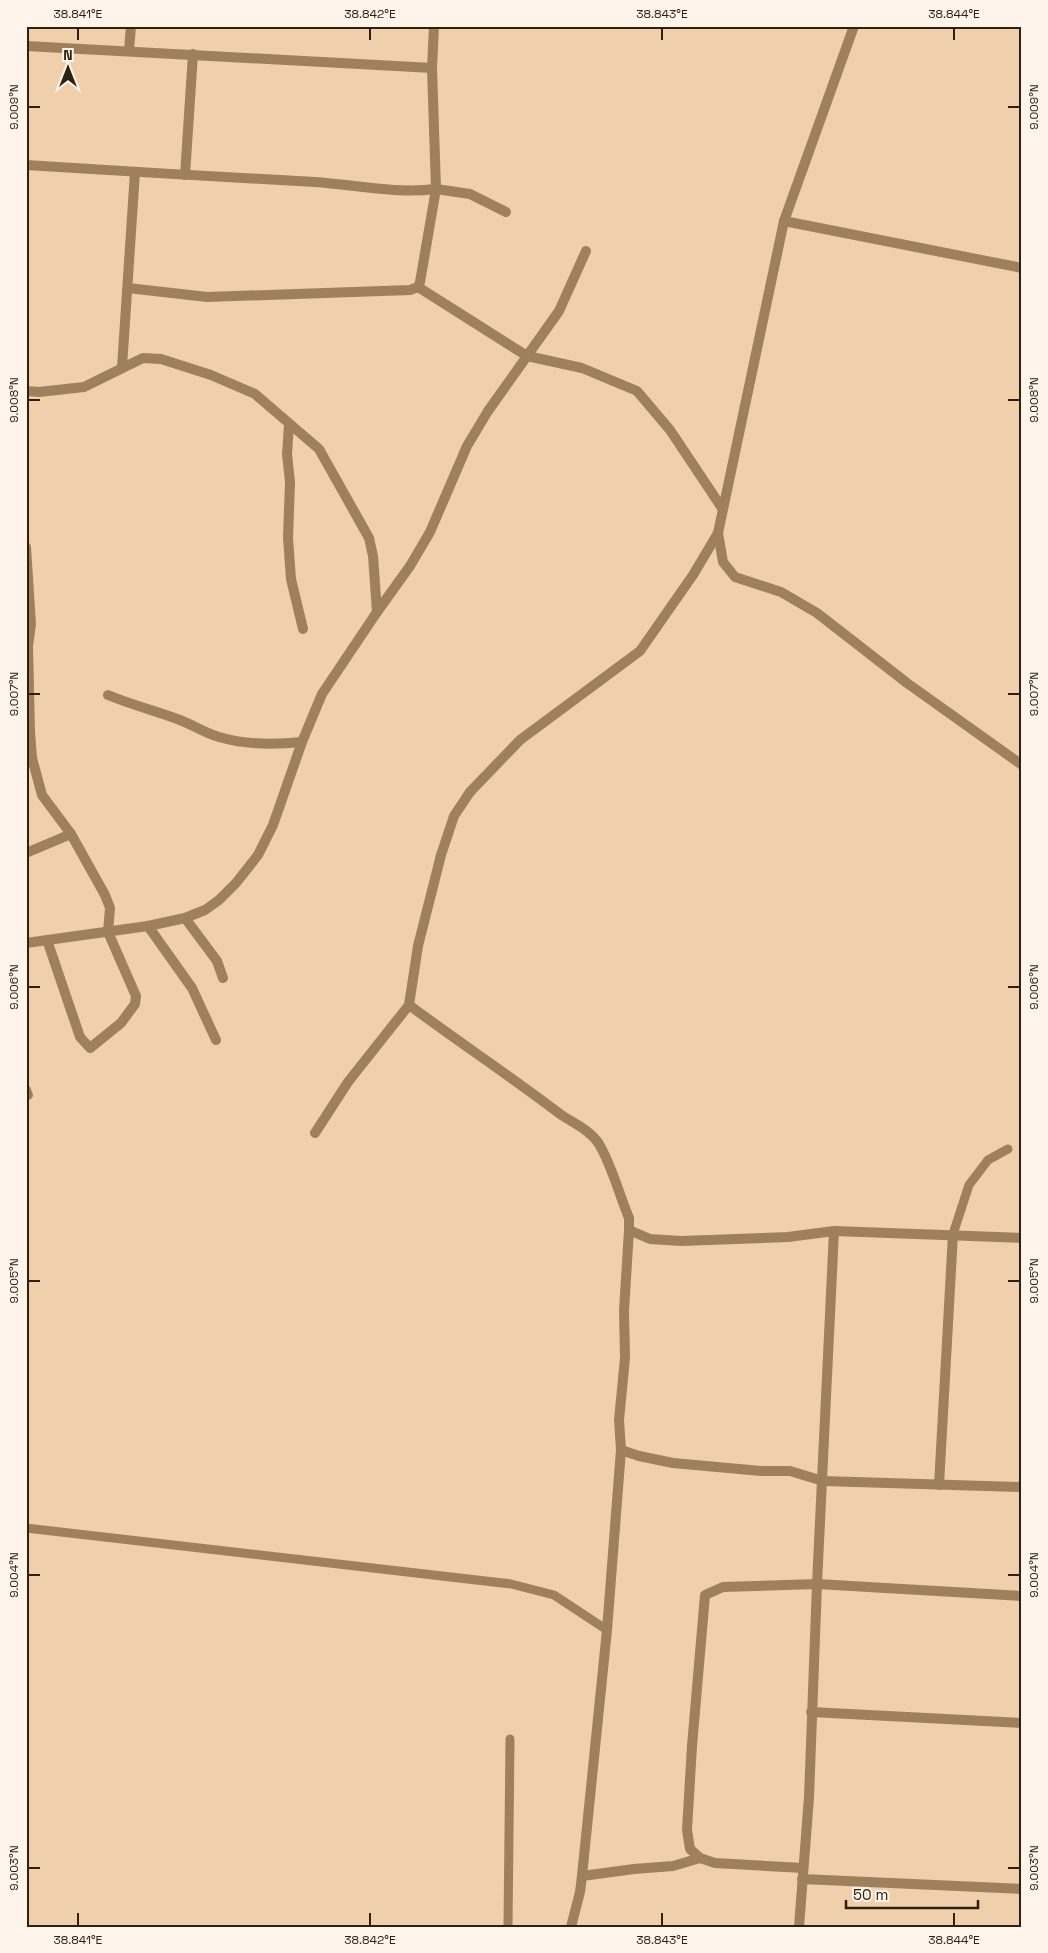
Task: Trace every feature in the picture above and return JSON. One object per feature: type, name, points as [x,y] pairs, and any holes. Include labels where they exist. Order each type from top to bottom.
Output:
[{"type":"street","points":[[130,50],[131,26]]},
{"type":"street","points":[[128,288],[207,297],[410,290],[418,287],[436,189],[432,68],[434,26]]},
{"type":"street","points":[[854,26],[784,221],[722,508],[718,534],[723,562],[735,578],[781,592],[817,613],[907,683],[1022,765]]},
{"type":"street","points":[[26,46],[130,50],[432,68]]},
{"type":"street","points":[[185,175],[192,54]]},
{"type":"street","points":[[26,165],[323,183],[395,191],[415,192],[436,189],[470,194],[506,212]]},
{"type":"street","points":[[122,367],[135,172]]},
{"type":"street","points":[[784,221],[1022,268]]},
{"type":"street","points":[[26,943],[148,926],[185,918],[205,910],[219,900],[236,883],[258,855],[272,825],[302,742],[322,694],[410,566],[430,532],[468,446],[480,425],[559,311],[586,251]]},
{"type":"street","points":[[418,287],[527,356],[582,368],[637,391],[670,430],[722,508]]},
{"type":"street","points":[[26,391],[39,392],[84,387],[143,358],[161,359],[212,375],[255,394],[319,449],[369,538],[373,556],[377,612]]},
{"type":"street","points":[[289,425],[287,454],[290,482],[288,538],[292,579],[303,629]]},
{"type":"street","points":[[315,1133],[348,1082],[409,1005],[418,946],[441,855],[454,816],[470,792],[520,740],[640,651],[718,534]]},
{"type":"street","points":[[26,546],[31,606],[28,646],[29,758],[42,795],[71,834],[105,895],[110,908],[108,932],[136,996],[135,1004],[121,1023],[90,1048],[80,1037],[47,940]]},
{"type":"street","points":[[108,695],[133,706],[180,720],[218,737],[249,744],[273,745],[302,742]]},
{"type":"street","points":[[26,853],[71,834]]},
{"type":"street","points":[[185,918],[217,961],[224,978]]},
{"type":"street","points":[[148,926],[192,988],[216,1040]]},
{"type":"street","points":[[409,1005],[563,1116],[580,1126],[598,1143],[630,1218],[624,1311],[625,1358],[619,1420],[621,1450],[607,1630],[582,1876],[571,1927]]},
{"type":"street","points":[[629,1230],[650,1239],[681,1241],[788,1237],[834,1231],[1022,1238]]},
{"type":"street","points":[[799,1927],[809,1797],[811,1712],[834,1231]]},
{"type":"street","points":[[939,1485],[953,1234]]},
{"type":"street","points":[[621,1450],[638,1456],[673,1463],[761,1471],[790,1471],[823,1481],[1022,1487]]},
{"type":"street","points":[[803,1868],[715,1863],[700,1858],[690,1849],[687,1830],[705,1595],[723,1586],[817,1584],[1022,1596]]},
{"type":"street","points":[[811,1712],[1022,1723]]},
{"type":"street","points":[[582,1876],[673,1866],[700,1858]]},
{"type":"street","points":[[802,1879],[1022,1889]]},
{"type":"lane","points":[[953,1234],[969,1185],[988,1160],[1008,1149]]},
{"type":"lane","points":[[26,1528],[511,1584],[554,1595],[607,1630]]},
{"type":"lane","points":[[508,1927],[510,1739]]}]
